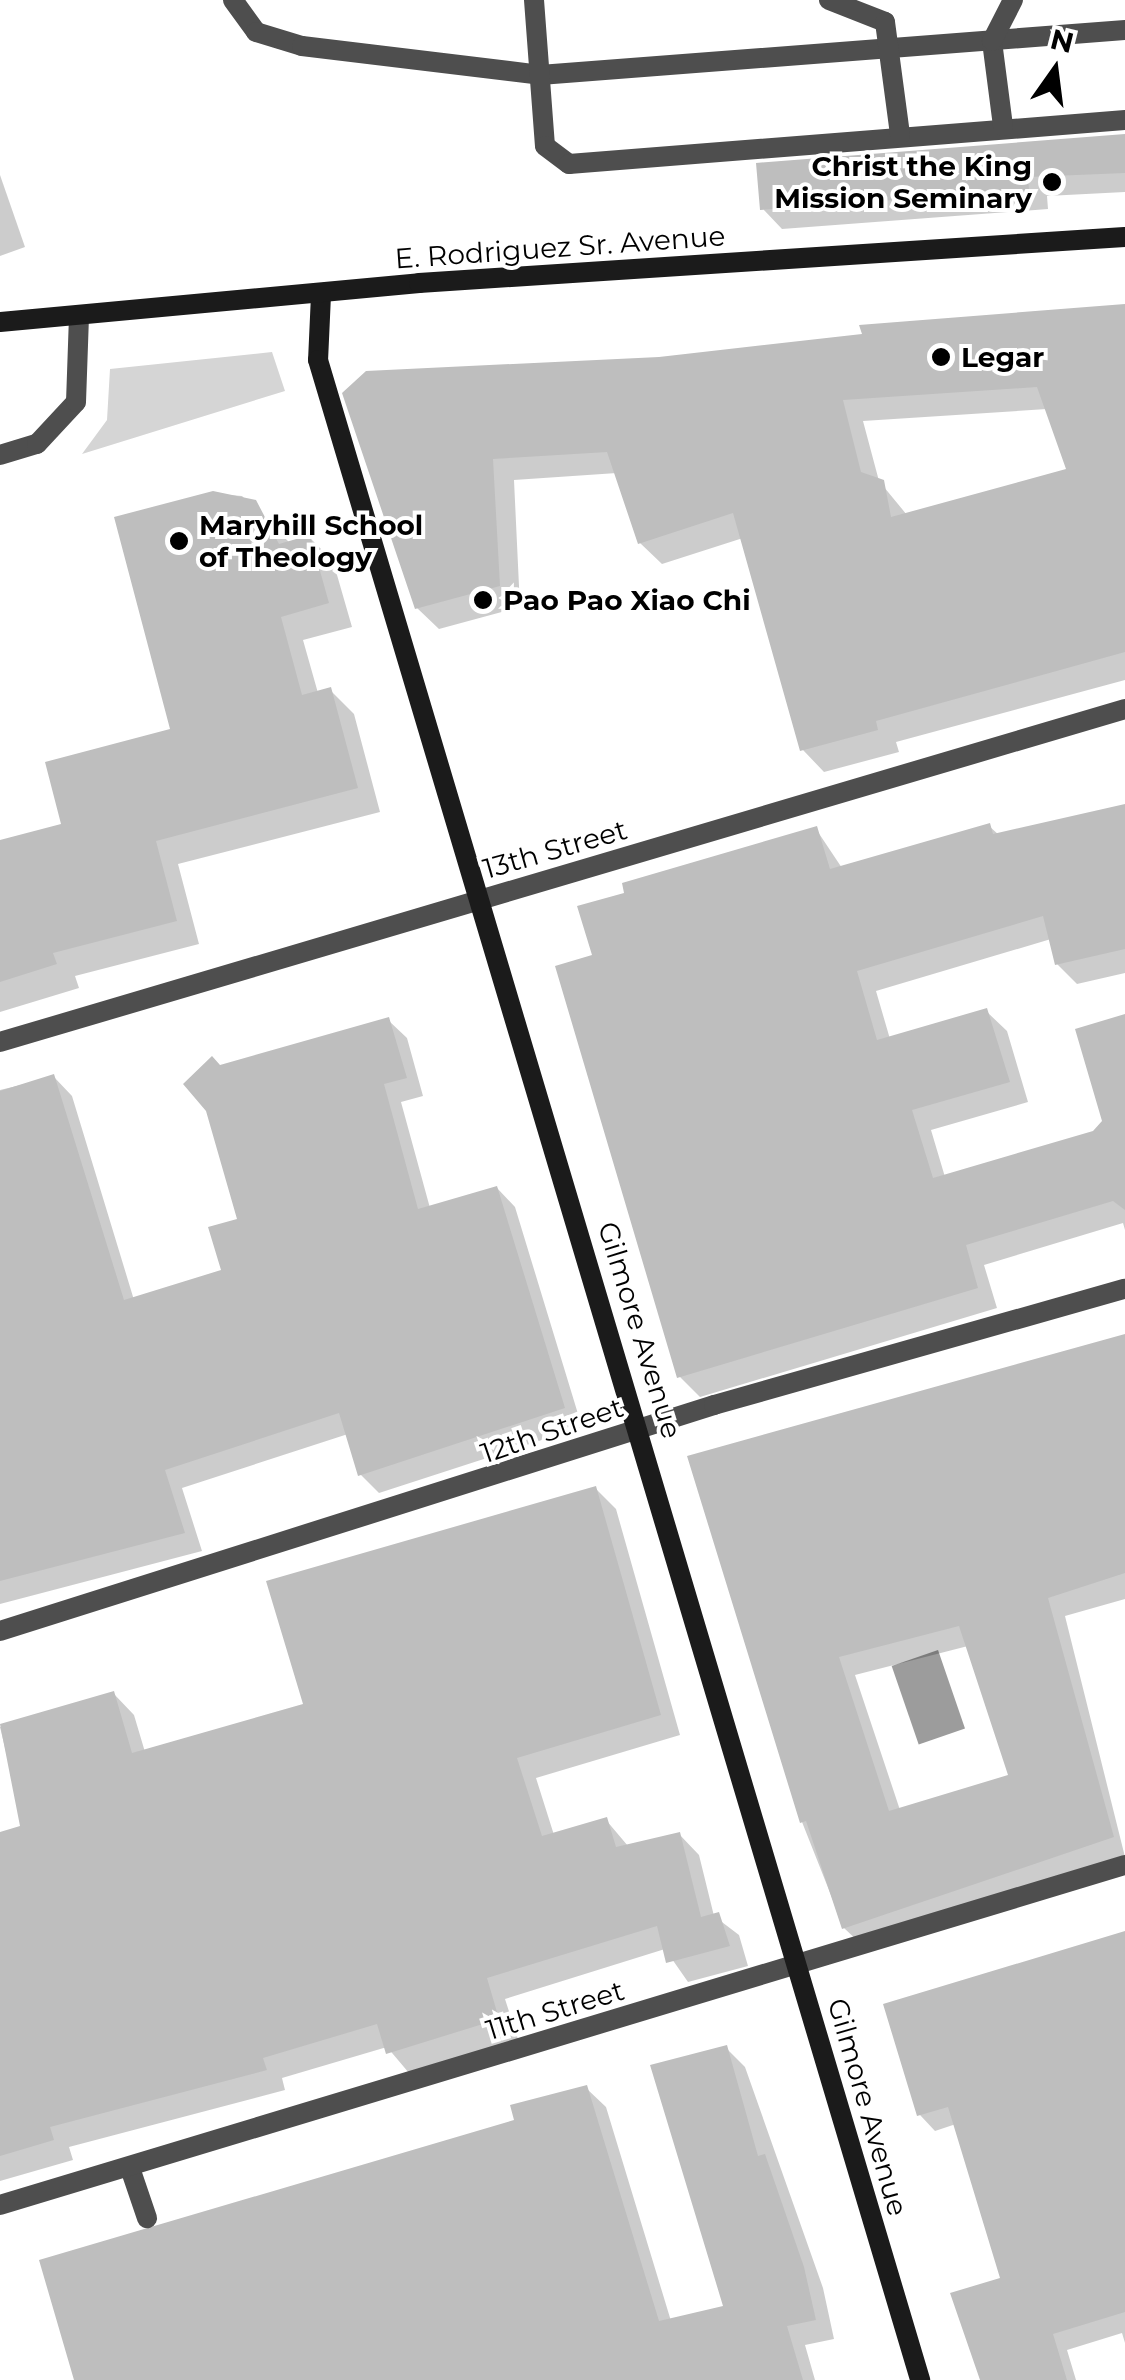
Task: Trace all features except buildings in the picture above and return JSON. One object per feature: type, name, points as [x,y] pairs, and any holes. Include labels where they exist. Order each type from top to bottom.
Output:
[{"type":"main road","name":"E. Rodriguez Sr. Avenue","points":[[0,322],[1125,237]]},
{"type":"main road","name":"Gilmore Avenue","points":[[321,295],[318,360],[478,900],[642,1428],[920,2380]]},
{"type":"street","points":[[233,0],[256,32],[302,46],[540,74],[1125,30]]},
{"type":"street","points":[[534,0],[545,146],[569,164],[1003,126],[1125,120]]},
{"type":"street","points":[[829,0],[879,16],[890,48],[900,135]]},
{"type":"street","points":[[1003,126],[992,41],[1013,0]]},
{"type":"street","points":[[0,455],[37,444],[76,402],[79,316]]},
{"type":"street","name":"13th Street","points":[[0,1042],[1125,710]]},
{"type":"street","name":"12th Street","points":[[0,1631],[642,1428],[1125,1288]]},
{"type":"street","name":"11th Street","points":[[0,2205],[1125,1864]]},
{"type":"street","points":[[130,2168],[147,2218]]},
{"type":"shaded area","points":[[272,352],[285,391],[82,454],[107,420],[110,369]]},
{"type":"shaded area","points":[[938,1650],[965,1728],[919,1744],[892,1666]]},
{"type":"place","name":"Christ the King Mission Seminary","points":[[1052,182]]},
{"type":"place","name":"Legar","points":[[941,357]]},
{"type":"place","name":"Maryhill School of Theology","points":[[179,541]]},
{"type":"place","name":"Pao Pao Xiao Chi","points":[[483,600]]}]
